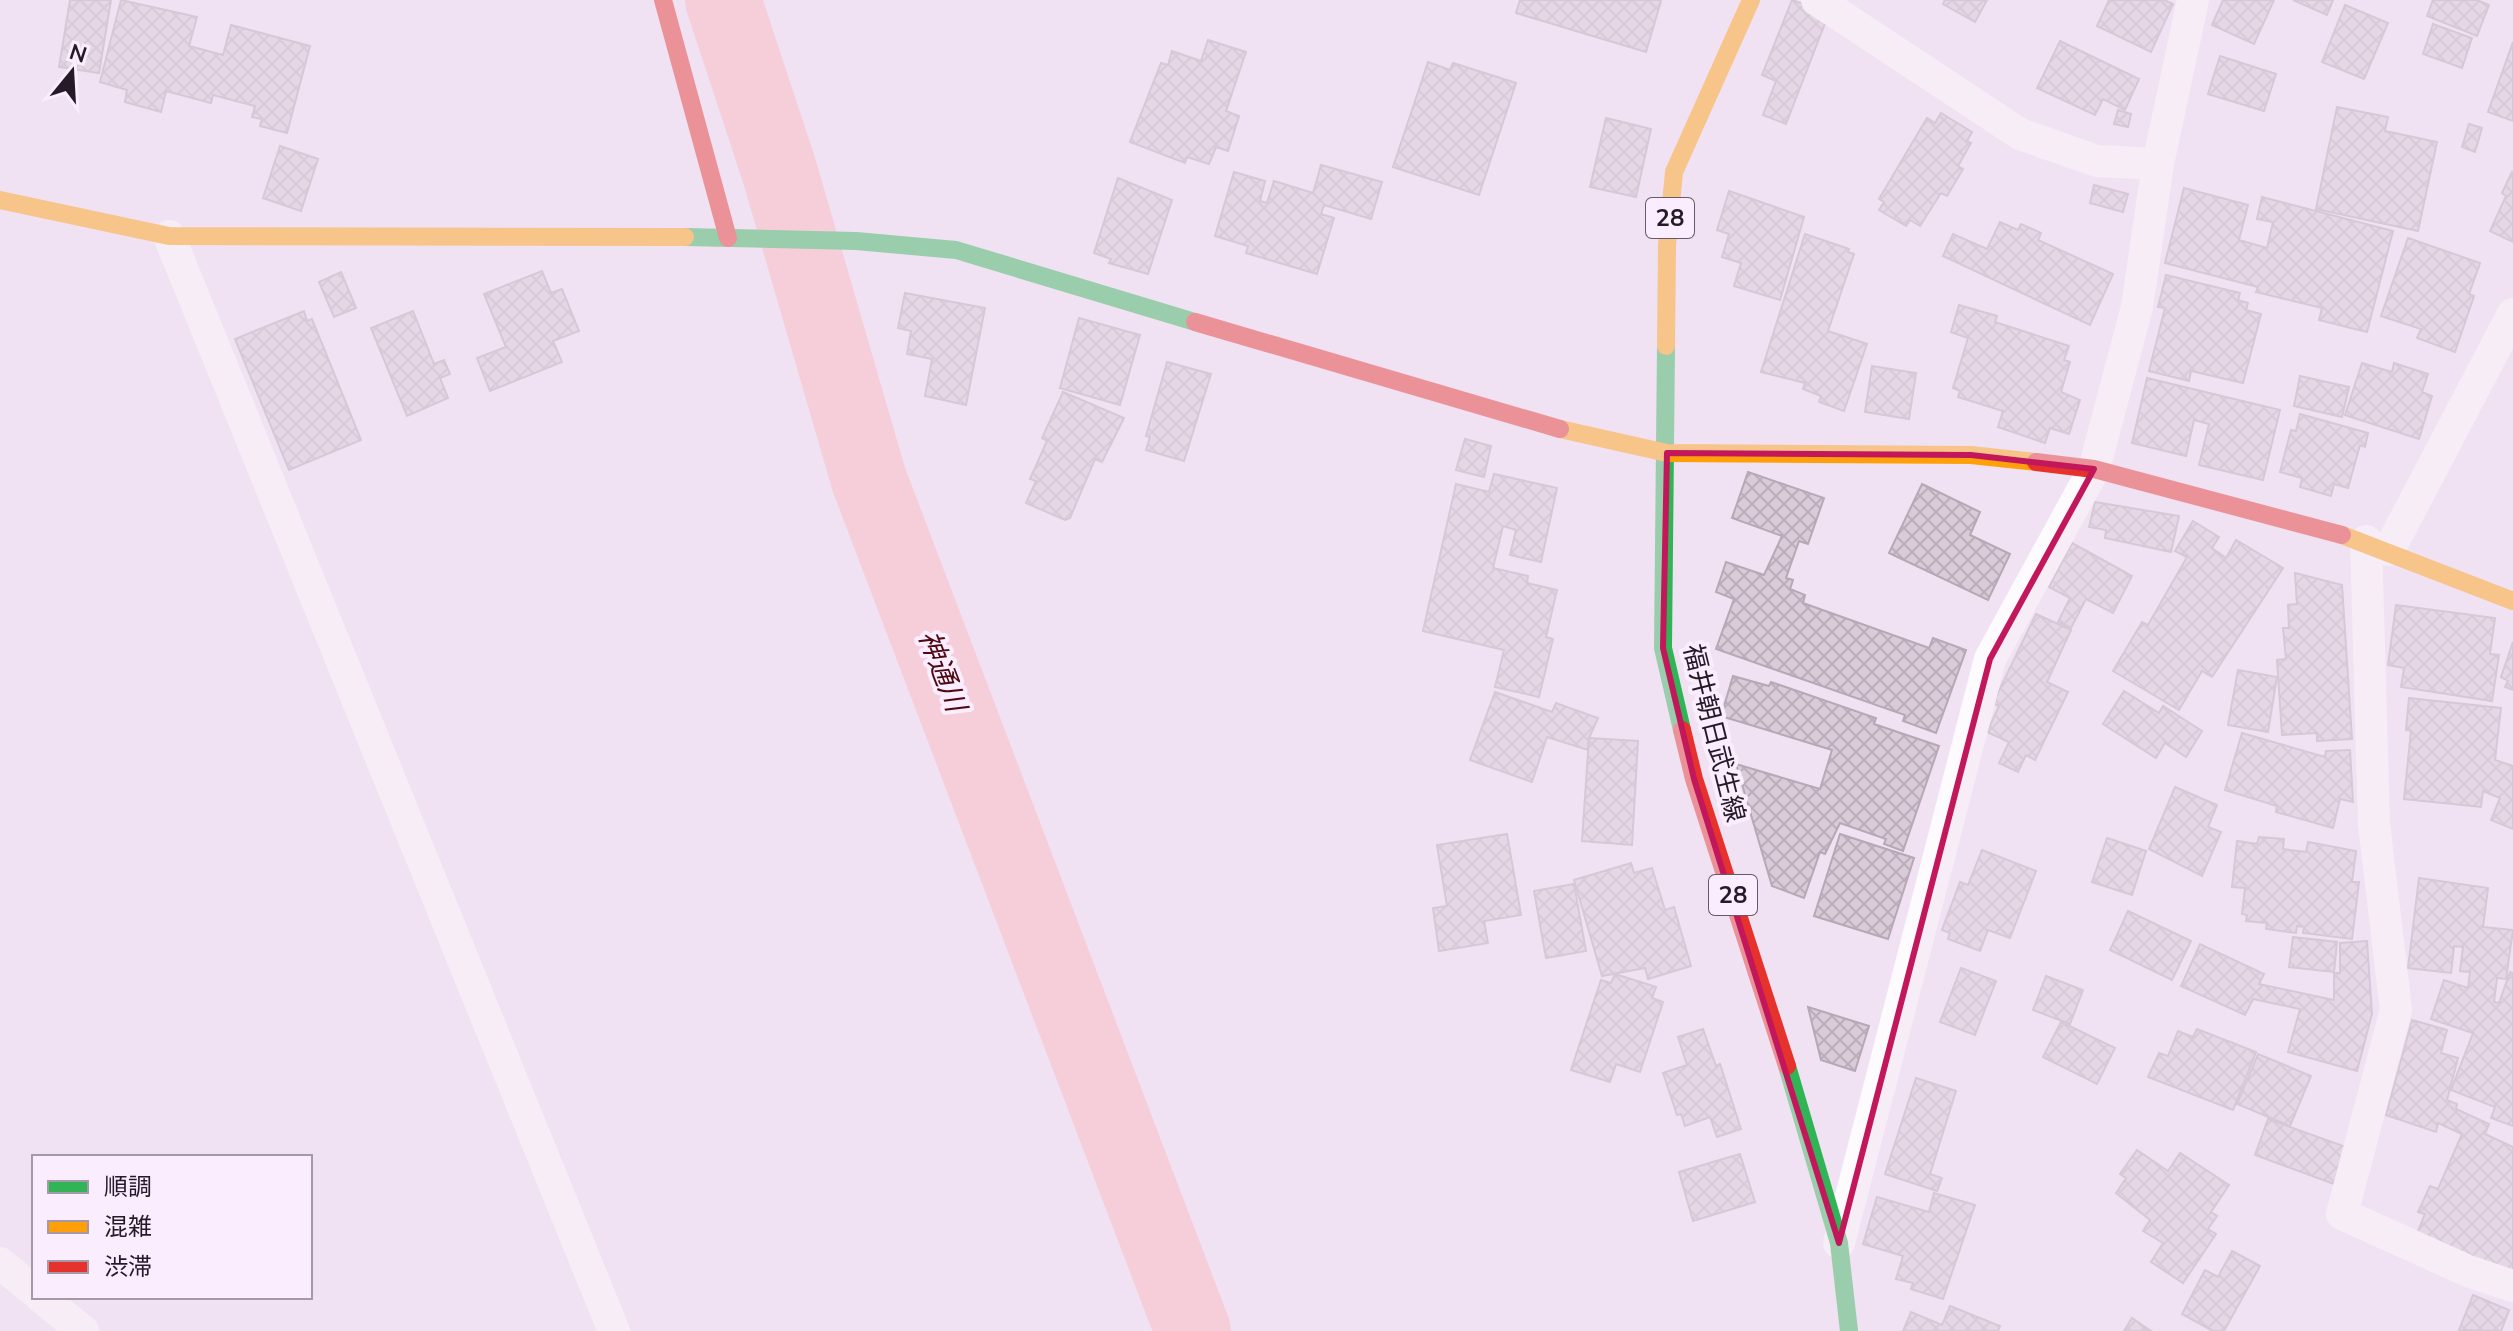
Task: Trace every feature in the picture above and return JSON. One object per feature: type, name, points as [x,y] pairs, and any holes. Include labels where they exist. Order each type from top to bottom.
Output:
[{"type":"street","points":[[663,0],[728,238]]},
{"type":"street","name":"福井朝日武生線","points":[[1751,0],[1674,172],[1667,245],[1663,648],[1694,779],[1763,984],[1839,1243],[1847,1290],[1849,1331]]},
{"type":"street","points":[[1817,0],[2020,134],[2097,161],[2158,164]]},
{"type":"street","points":[[1839,1243],[1990,659],[2094,469],[2137,307],[2158,164],[2193,0]]},
{"type":"street","points":[[0,200],[169,236],[748,237],[856,241],[956,250],[1526,421],[1667,453],[1971,455],[2094,469],[2377,545],[2513,601]]},
{"type":"street","points":[[169,236],[614,1331]]},
{"type":"street","points":[[2513,314],[2377,545],[2374,824],[2396,1010],[2342,1214],[2468,1271],[2513,1286]]},
{"type":"street","points":[[0,1263],[32,1289]]},
{"type":"street","points":[[43,1299],[83,1331]]},
{"type":"highlighted area","points":[[1667,453],[1971,455],[2094,469],[1990,659],[1839,1243],[1694,779],[1663,648]]},
{"type":"building","points":[[70,0],[111,0],[99,73],[59,67]]},
{"type":"building","points":[[121,0],[197,17],[189,46],[223,55],[231,25],[310,46],[287,133],[260,126],[262,119],[252,117],[255,106],[213,95],[211,103],[166,91],[161,112],[125,102],[127,90],[100,82]]},
{"type":"building","points":[[1520,0],[1661,1],[1646,52],[1516,13]]},
{"type":"building","points":[[1792,0],[1829,13],[1786,124],[1763,115],[1776,81],[1762,75]]},
{"type":"building","points":[[1945,0],[1987,0],[1975,22],[1943,4]]},
{"type":"building","points":[[2109,0],[2164,0],[2173,4],[2151,52],[2097,26]]},
{"type":"building","points":[[2223,0],[2274,0],[2254,44],[2212,25]]},
{"type":"building","points":[[2293,0],[2333,0],[2327,15]]},
{"type":"building","points":[[2433,0],[2477,0],[2489,5],[2477,36],[2427,16]]},
{"type":"building","points":[[2345,5],[2388,23],[2364,79],[2322,62]]},
{"type":"building","points":[[2433,24],[2472,38],[2462,68],[2423,54]]},
{"type":"building","points":[[1208,40],[1246,52],[1226,111],[1239,116],[1228,151],[1216,147],[1209,164],[1187,157],[1185,163],[1130,142],[1161,63],[1168,65],[1172,51],[1201,61]]},
{"type":"building","points":[[2060,41],[2139,79],[2125,110],[2103,99],[2095,115],[2037,88]]},
{"type":"building","points":[[2513,42],[2513,121],[2488,112]]},
{"type":"building","points":[[2220,56],[2276,74],[2264,111],[2208,94]]},
{"type":"building","points":[[1428,62],[1450,70],[1453,63],[1516,83],[1479,195],[1393,167]]},
{"type":"building","points":[[2337,107],[2388,117],[2385,131],[2437,142],[2418,231],[2316,209]]},
{"type":"building","points":[[2118,110],[2131,114],[2128,127],[2114,124]]},
{"type":"building","points":[[1941,113],[1972,132],[1967,141],[1971,143],[1958,166],[1963,169],[1947,196],[1941,193],[1920,226],[1910,220],[1906,226],[1879,210],[1884,202],[1879,199],[1927,118],[1935,123]]},
{"type":"building","points":[[1606,118],[1651,129],[1636,197],[1590,187]]},
{"type":"building","points":[[2469,124],[2482,128],[2475,152],[2462,147]]},
{"type":"building","points":[[280,146],[318,159],[301,211],[263,198]]},
{"type":"building","points":[[1321,165],[1382,182],[1371,219],[1324,205],[1321,214],[1334,218],[1317,274],[1246,253],[1248,246],[1215,236],[1234,172],[1265,181],[1260,201],[1267,203],[1274,181],[1313,193]]},
{"type":"building","points":[[2512,172],[2513,242],[2490,231],[2506,196],[2502,193]]},
{"type":"building","points":[[1118,178],[1172,200],[1148,274],[1109,263],[1111,259],[1094,253]]},
{"type":"building","points":[[2094,185],[2128,194],[2123,212],[2090,203]]},
{"type":"building","points":[[2184,188],[2248,205],[2239,240],[2267,248],[2273,222],[2257,219],[2262,197],[2393,231],[2367,332],[2319,320],[2322,308],[2256,292],[2258,287],[2165,263]]},
{"type":"building","points":[[1729,191],[1804,217],[1780,300],[1734,286],[1741,263],[1722,257],[1729,234],[1717,230]]},
{"type":"building","points":[[2000,222],[2018,230],[2021,224],[2041,233],[2038,240],[2113,274],[2090,325],[1943,256],[1953,234],[1987,249]]},
{"type":"building","points":[[1805,234],[1849,249],[1848,252],[1854,254],[1828,331],[1867,344],[1844,411],[1819,402],[1821,396],[1803,389],[1805,383],[1761,372]]},
{"type":"building","points":[[2408,238],[2480,263],[2469,294],[2474,296],[2455,352],[2417,338],[2421,329],[2381,316]]},
{"type":"building","points":[[542,271],[551,293],[562,289],[579,331],[553,341],[562,362],[490,391],[477,358],[506,347],[484,294]]},
{"type":"building","points":[[341,272],[356,308],[334,317],[319,282]]},
{"type":"building","points":[[2166,275],[2240,293],[2238,300],[2248,303],[2246,310],[2261,314],[2243,383],[2191,371],[2189,381],[2149,371],[2165,308],[2158,307]]},
{"type":"building","points":[[905,293],[985,308],[966,405],[925,396],[932,359],[907,354],[911,331],[898,328]]},
{"type":"building","points":[[1959,305],[1997,316],[1995,322],[2069,346],[2064,360],[2070,362],[2061,392],[2080,400],[2069,434],[2050,428],[2045,443],[1998,427],[2003,411],[1958,397],[1960,391],[1953,388],[1968,338],[1951,332]]},
{"type":"building","points":[[304,311],[307,321],[312,319],[361,440],[289,470],[235,339]]},
{"type":"building","points":[[413,311],[434,364],[444,360],[450,374],[440,378],[448,398],[407,416],[371,328]]},
{"type":"building","points":[[1079,318],[1140,335],[1120,405],[1060,388]]},
{"type":"building","points":[[1167,362],[1211,374],[1184,461],[1146,450],[1150,437],[1146,436]]},
{"type":"building","points":[[2362,363],[2392,372],[2394,363],[2428,374],[2422,392],[2432,396],[2419,439],[2345,415]]},
{"type":"building","points":[[1872,366],[1916,373],[1909,419],[1865,412]]},
{"type":"building","points":[[2300,376],[2349,387],[2342,417],[2294,406]]},
{"type":"building","points":[[2147,378],[2280,410],[2263,480],[2199,465],[2209,424],[2194,420],[2186,456],[2132,443]]},
{"type":"building","points":[[1063,392],[1124,418],[1102,462],[1095,459],[1070,518],[1065,520],[1026,503],[1036,481],[1030,479],[1047,441],[1042,438]]},
{"type":"building","points":[[2300,414],[2368,433],[2365,447],[2360,445],[2348,488],[2334,484],[2331,496],[2300,487],[2302,478],[2280,472],[2291,430],[2296,431]]},
{"type":"building","points":[[1465,439],[1491,446],[1484,477],[1456,470]]},
{"type":"building","points":[[1748,472],[1824,498],[1808,544],[1799,541],[1786,578],[1793,580],[1790,589],[1805,595],[1803,603],[1929,648],[1933,638],[1966,650],[1936,733],[1903,721],[1905,715],[1716,649],[1734,599],[1716,592],[1726,562],[1764,575],[1782,536],[1732,518]]},
{"type":"building","points":[[1494,474],[1557,488],[1541,562],[1510,555],[1516,530],[1503,526],[1493,568],[1528,576],[1527,583],[1557,590],[1546,637],[1553,639],[1539,697],[1495,687],[1504,650],[1423,631],[1456,484],[1489,492]]},
{"type":"building","points":[[1922,484],[1980,512],[1970,535],[2010,554],[1988,600],[1889,553]]},
{"type":"building","points":[[2095,502],[2179,516],[2171,552],[2105,538],[2106,530],[2089,527]]},
{"type":"building","points":[[2193,521],[2219,537],[2212,548],[2226,558],[2236,540],[2283,568],[2212,677],[2202,671],[2179,710],[2113,671],[2142,622],[2148,625],[2187,557],[2175,551]]},
{"type":"building","points":[[2072,543],[2132,576],[2113,613],[2086,599],[2071,628],[2058,622],[2070,598],[2049,587]]},
{"type":"building","points":[[2295,573],[2342,585],[2352,739],[2317,741],[2317,733],[2282,735],[2277,660],[2286,659],[2283,628],[2289,628],[2288,605],[2297,604]]},
{"type":"building","points":[[2396,605],[2495,618],[2490,654],[2499,655],[2492,701],[2401,687],[2404,668],[2388,665]]},
{"type":"building","points":[[2036,614],[2071,630],[2047,682],[2068,692],[2035,760],[2026,755],[2018,772],[1999,763],[2009,742],[1987,732],[1999,706],[1993,703]]},
{"type":"building","points":[[2513,642],[2513,690],[2505,687],[2508,681],[2501,677]]},
{"type":"building","points":[[2238,670],[2277,677],[2268,732],[2228,725]]},
{"type":"building","points":[[1733,676],[1769,686],[1771,682],[1876,718],[1874,724],[1939,746],[1903,851],[1884,844],[1886,839],[1840,823],[1825,854],[1820,852],[1804,898],[1772,886],[1736,764],[1820,789],[1832,750],[1721,716]]},
{"type":"building","points":[[2124,691],[2159,713],[2163,706],[2202,731],[2186,757],[2165,743],[2156,758],[2103,724]]},
{"type":"building","points":[[1495,692],[1552,712],[1556,703],[1598,718],[1589,738],[1588,750],[1547,737],[1532,782],[1470,760]]},
{"type":"building","points":[[2409,698],[2501,708],[2495,760],[2513,766],[2513,829],[2491,820],[2500,798],[2483,791],[2481,807],[2404,799],[2411,731],[2406,730]]},
{"type":"building","points":[[2242,733],[2325,757],[2326,751],[2350,750],[2353,802],[2340,799],[2333,828],[2276,812],[2277,806],[2225,790]]},
{"type":"building","points":[[1589,738],[1638,741],[1632,845],[1582,841]]},
{"type":"building","points":[[2175,787],[2217,805],[2208,827],[2221,832],[2202,876],[2149,849]]},
{"type":"building","points":[[1507,834],[1521,915],[1484,921],[1488,943],[1439,951],[1433,908],[1447,906],[1437,845]]},
{"type":"building","points":[[1840,834],[1914,858],[1888,939],[1814,916]]},
{"type":"building","points":[[2259,837],[2284,839],[2283,849],[2306,852],[2308,842],[2356,851],[2352,882],[2359,882],[2352,939],[2303,933],[2304,927],[2297,926],[2296,933],[2266,929],[2267,923],[2246,921],[2247,915],[2242,914],[2245,888],[2232,887],[2237,841],[2257,844]]},
{"type":"building","points":[[2107,838],[2146,851],[2132,895],[2092,882]]},
{"type":"building","points":[[1982,850],[2036,871],[2010,938],[1988,930],[1980,951],[1948,939],[1950,933],[1942,930],[1960,882],[1968,885]]},
{"type":"building","points":[[1631,863],[1634,873],[1652,868],[1665,910],[1674,907],[1691,966],[1648,979],[1645,968],[1602,976],[1574,880]]},
{"type":"building","points":[[2419,878],[2488,888],[2483,927],[2513,930],[2506,979],[2497,978],[2494,1002],[2499,1003],[2510,972],[2513,973],[2513,1126],[2491,1118],[2495,1107],[2451,1090],[2473,1033],[2431,1019],[2444,980],[2468,988],[2470,972],[2460,971],[2463,947],[2454,946],[2451,973],[2408,968]]},
{"type":"building","points":[[1574,884],[1586,951],[1546,958],[1534,891]]},
{"type":"building","points":[[2128,911],[2191,941],[2172,980],[2110,950]]},
{"type":"building","points":[[2293,937],[2337,942],[2334,972],[2289,967]]},
{"type":"building","points":[[2367,941],[2372,1014],[2357,1071],[2288,1052],[2300,1009],[2253,999],[2245,1015],[2181,986],[2200,944],[2264,974],[2259,984],[2334,1000],[2334,973],[2340,973],[2340,943]]},
{"type":"building","points":[[1961,968],[1996,981],[1975,1035],[1940,1022]]},
{"type":"building","points":[[1615,974],[1656,987],[1652,998],[1663,1002],[1640,1072],[1616,1064],[1610,1082],[1571,1070],[1601,980],[1611,983]]},
{"type":"building","points":[[2046,976],[2083,990],[2070,1024],[2033,1010]]},
{"type":"building","points":[[1808,1007],[1869,1026],[1855,1071],[1821,1060]]},
{"type":"building","points":[[2412,1020],[2447,1030],[2441,1053],[2458,1058],[2447,1100],[2457,1104],[2456,1109],[2489,1124],[2485,1134],[2513,1147],[2513,1279],[2416,1236],[2425,1214],[2418,1212],[2430,1186],[2438,1189],[2462,1134],[2438,1123],[2436,1132],[2386,1115]]},
{"type":"building","points":[[2061,1022],[2115,1048],[2097,1084],[2043,1057]]},
{"type":"building","points":[[1703,1029],[1716,1066],[1720,1064],[1741,1129],[1717,1137],[1710,1117],[1685,1126],[1681,1114],[1677,1115],[1663,1073],[1687,1065],[1678,1037]]},
{"type":"building","points":[[2197,1029],[2256,1052],[2233,1110],[2148,1077],[2159,1053],[2168,1056],[2178,1031],[2193,1037]]},
{"type":"building","points":[[2258,1054],[2311,1076],[2290,1126],[2237,1104]]},
{"type":"building","points":[[1916,1078],[1956,1091],[1930,1174],[1942,1178],[1937,1191],[1885,1174]]},
{"type":"building","points":[[2268,1119],[2346,1147],[2334,1184],[2255,1155]]},
{"type":"building","points":[[2137,1150],[2168,1171],[2180,1153],[2229,1185],[2211,1212],[2217,1216],[2208,1229],[2216,1234],[2183,1283],[2151,1262],[2163,1243],[2143,1231],[2150,1220],[2116,1193],[2126,1178],[2120,1174]]},
{"type":"building","points":[[1740,1154],[1755,1202],[1693,1221],[1679,1172]]},
{"type":"building","points":[[1934,1193],[1975,1205],[1943,1299],[1911,1289],[1913,1283],[1896,1279],[1903,1256],[1863,1244],[1877,1197],[1929,1212]]},
{"type":"building","points":[[2232,1251],[2260,1266],[2224,1331],[2213,1331],[2182,1314],[2205,1270],[2218,1277]]},
{"type":"building","points":[[2473,1295],[2509,1310],[2501,1331],[2459,1330]]},
{"type":"building","points":[[1950,1306],[2000,1326],[1998,1331],[1903,1331],[1911,1312],[1942,1325]]},
{"type":"building","points":[[2132,1318],[2151,1331],[2124,1331]]},
{"type":"waterway","name":"神通川","points":[[723,0],[779,170],[869,480],[1193,1331]]},
{"type":"traffic: fast","points":[[685,237],[856,241],[956,250],[1195,322]]},
{"type":"traffic: fast","points":[[1666,346],[1663,648],[1682,730]]},
{"type":"traffic: fast","points":[[1787,1066],[1839,1243],[1849,1331]]},
{"type":"traffic: slow","points":[[1666,346],[1667,245],[1674,172],[1751,0]]},
{"type":"traffic: slow","points":[[0,200],[169,236],[685,237]]},
{"type":"traffic: slow","points":[[1560,429],[1667,453],[1971,455],[2036,462]]},
{"type":"traffic: slow","points":[[2342,535],[2513,601]]},
{"type":"traffic: jam","points":[[663,0],[728,238]]},
{"type":"traffic: jam","points":[[1195,322],[1560,429]]},
{"type":"traffic: jam","points":[[2036,462],[2094,469],[2342,535]]},
{"type":"traffic: jam","points":[[1682,730],[1694,779],[1787,1066]]}]
